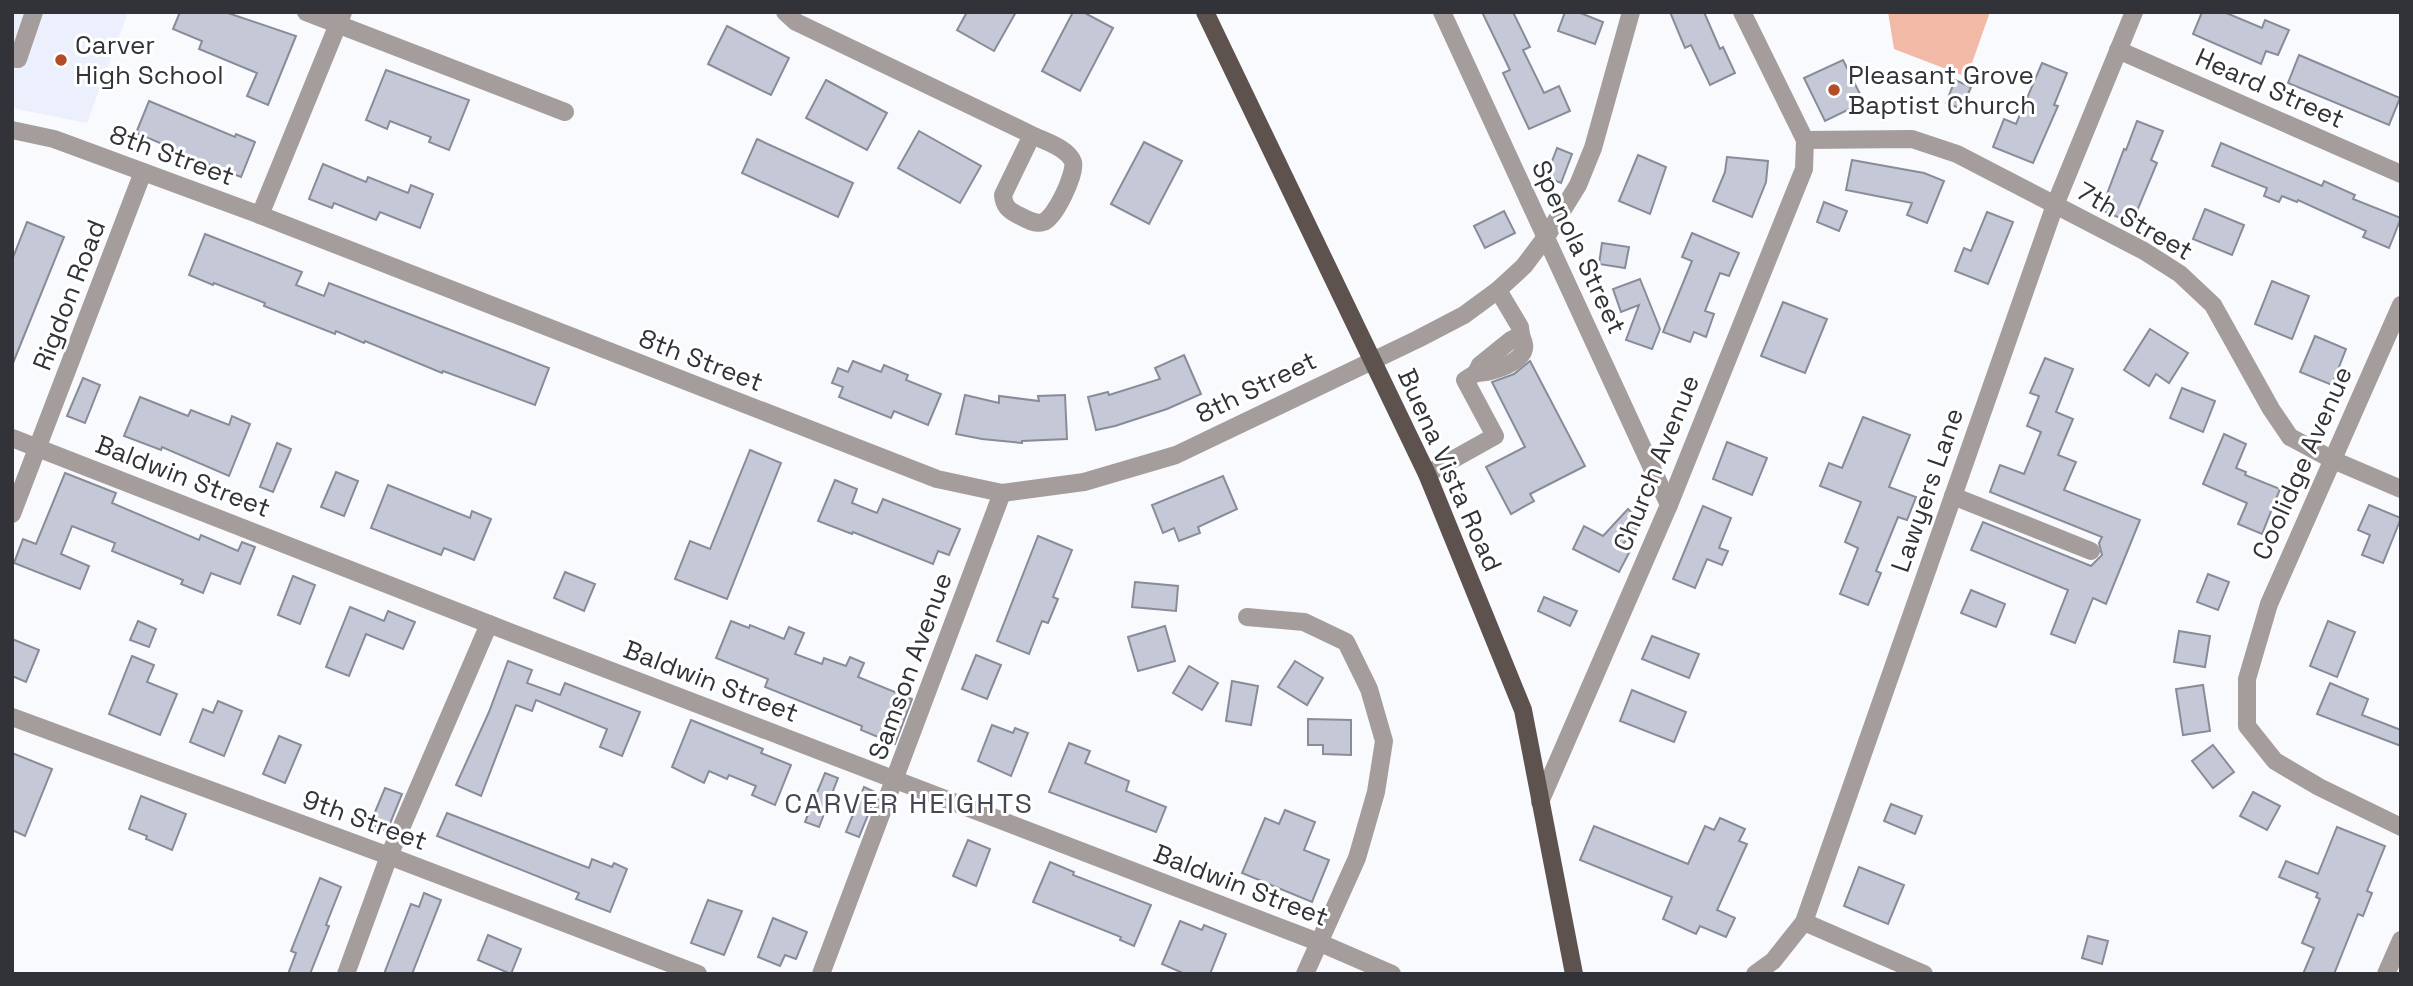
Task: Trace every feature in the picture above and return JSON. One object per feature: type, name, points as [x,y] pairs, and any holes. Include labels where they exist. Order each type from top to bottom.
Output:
[{"type":"main road","name":"Buena Vista Road","points":[[1205,12],[1427,474],[1523,710],[1574,974]]},
{"type":"street","points":[[12,58],[19,59],[34,12]]},
{"type":"street","points":[[306,12],[340,18],[565,112]]},
{"type":"street","points":[[785,12],[796,22],[1032,135],[1067,153],[1073,161],[1073,173],[1052,218],[1042,223],[1010,211],[1004,204],[1003,195],[1032,135]]},
{"type":"street","name":"Spenola Street","points":[[1441,12],[1669,505]]},
{"type":"street","name":"8th Street","points":[[12,130],[54,139],[260,215],[937,479],[1002,493],[1084,482],[1176,454],[1418,339],[1464,315],[1498,290],[1524,266],[1546,237],[1578,185],[1593,148],[1631,12]]},
{"type":"street","points":[[1742,12],[1805,139]]},
{"type":"street","name":"Lawyers Lane","points":[[1755,974],[1773,961],[1804,922],[2055,205],[2134,15]]},
{"type":"street","points":[[260,215],[340,18]]},
{"type":"street","name":"Heard Street","points":[[2118,50],[2401,174]]},
{"type":"street","name":"7th Street","points":[[1805,139],[1912,139],[1957,154],[2144,251],[2180,274],[2213,305],[2271,409],[2290,437],[2333,460],[2401,489]]},
{"type":"street","name":"Church Avenue","points":[[1540,802],[1669,505],[1804,169],[1805,139]]},
{"type":"street","name":"Rigdon Road","points":[[12,514],[143,172]]},
{"type":"street","points":[[1427,474],[1495,436],[1465,380],[1476,373],[1480,365],[1521,335],[1520,327],[1498,290]]},
{"type":"street","name":"Coolidge Avenue","points":[[2401,304],[2269,604],[2247,679],[2247,726],[2274,761],[2319,787],[2401,827]]},
{"type":"street","name":"Baldwin Street","points":[[12,438],[1318,942],[1392,974]]},
{"type":"street","name":"Samson Avenue","points":[[821,974],[1002,493]]},
{"type":"street","points":[[1953,496],[2091,551]]},
{"type":"street","points":[[1247,617],[1304,622],[1346,642],[1369,689],[1384,741],[1376,792],[1357,858],[1305,974]]},
{"type":"street","points":[[346,974],[389,856],[489,624]]},
{"type":"street","name":"9th Street","points":[[12,717],[698,974]]},
{"type":"street","points":[[1804,922],[1924,974]]},
{"type":"street","points":[[2386,974],[2401,940]]},
{"type":"shaded area","name":"Carver High School","points":[[12,12],[128,12],[87,123],[12,108]]},
{"type":"shaded area","points":[[1888,12],[1990,12],[1967,77],[1894,49]]},
{"type":"building","points":[[180,12],[225,12],[296,36],[268,105],[247,96],[257,73],[199,49],[202,41],[173,29]]},
{"type":"building","points":[[967,12],[1016,12],[994,51],[957,30]]},
{"type":"building","points":[[1073,12],[1083,12],[1113,28],[1080,91],[1042,71]]},
{"type":"building","points":[[1482,12],[1513,12],[1530,47],[1523,50],[1544,93],[1559,86],[1570,111],[1529,129],[1503,73],[1510,70]]},
{"type":"building","points":[[1565,12],[1578,12],[1603,22],[1595,44],[1558,31]]},
{"type":"building","points":[[1670,12],[1704,12],[1720,49],[1723,47],[1735,73],[1710,85],[1691,45],[1685,48]]},
{"type":"building","points":[[2202,12],[2224,12],[2262,28],[2265,20],[2289,30],[2278,55],[2266,51],[2261,64],[2193,34]]},
{"type":"building","points":[[727,26],[789,58],[771,95],[708,64]]},
{"type":"building","points":[[2299,55],[2400,98],[2389,125],[2288,83]]},
{"type":"building","name":"Pleasant Grove Baptist Church","points":[[1843,60],[1864,102],[1825,121],[1804,78]]},
{"type":"building","points":[[2042,63],[2067,73],[2054,105],[2058,106],[2033,163],[1993,147],[2004,119],[2016,124]]},
{"type":"building","points":[[386,70],[469,100],[449,150],[429,142],[431,137],[390,121],[387,129],[366,120]]},
{"type":"building","points":[[826,80],[887,113],[867,150],[806,118]]},
{"type":"building","points":[[1955,80],[1971,87],[1962,109],[1946,103]]},
{"type":"building","points":[[149,101],[235,137],[236,134],[255,142],[241,177],[136,133]]},
{"type":"building","points":[[2137,121],[2163,131],[2151,160],[2157,163],[2132,223],[2101,210]]},
{"type":"building","points":[[919,131],[981,166],[960,203],[898,168]]},
{"type":"building","points":[[757,139],[853,183],[838,217],[742,173]]},
{"type":"building","points":[[1144,142],[1182,161],[1149,224],[1111,204]]},
{"type":"building","points":[[2221,143],[2322,186],[2324,181],[2355,195],[2353,199],[2401,218],[2389,248],[2363,237],[2366,231],[2298,200],[2297,202],[2282,196],[2279,202],[2264,196],[2267,188],[2212,166]]},
{"type":"building","points":[[1557,148],[1572,154],[1561,183],[1546,177]]},
{"type":"building","points":[[1638,155],[1666,167],[1650,214],[1619,201]]},
{"type":"building","points":[[1727,157],[1768,161],[1766,182],[1752,217],[1713,201],[1725,172]]},
{"type":"building","points":[[1852,160],[1924,173],[1944,181],[1927,223],[1907,215],[1912,203],[1846,190]]},
{"type":"building","points":[[323,164],[366,182],[368,177],[408,193],[411,185],[433,194],[420,228],[380,212],[376,220],[334,203],[332,208],[309,199]]},
{"type":"building","points":[[1824,202],[1847,211],[1839,231],[1817,222]]},
{"type":"building","points":[[2205,209],[2244,225],[2232,255],[2193,239]]},
{"type":"building","points":[[1504,211],[1515,233],[1485,248],[1474,226]]},
{"type":"building","points":[[1987,212],[2013,222],[1988,284],[1955,271],[1964,248],[1971,251]]},
{"type":"building","points":[[27,222],[64,237],[13,363],[12,260]]},
{"type":"building","points":[[1692,233],[1739,253],[1729,276],[1720,273],[1705,311],[1714,314],[1706,337],[1694,332],[1690,342],[1663,332],[1692,261],[1682,257]]},
{"type":"building","points":[[205,234],[302,272],[296,285],[324,296],[329,283],[549,368],[535,405],[443,371],[442,373],[365,341],[364,343],[336,331],[335,334],[264,306],[265,303],[189,275]]},
{"type":"building","points":[[1602,243],[1629,247],[1625,268],[1599,264]]},
{"type":"building","points":[[1640,279],[1660,329],[1652,349],[1626,340],[1639,305],[1621,312],[1613,289]]},
{"type":"building","points":[[2272,281],[2309,296],[2292,339],[2255,324]]},
{"type":"building","points":[[1783,302],[1827,319],[1805,373],[1761,356]]},
{"type":"building","points":[[2150,329],[2188,353],[2169,383],[2156,374],[2149,386],[2124,370]]},
{"type":"building","points":[[2315,336],[2346,349],[2332,385],[2300,372]]},
{"type":"building","points":[[1184,355],[1201,394],[1167,409],[1096,430],[1088,397],[1108,392],[1109,395],[1160,379],[1155,368]]},
{"type":"building","points":[[2045,358],[2073,369],[2056,412],[2073,419],[2058,455],[2076,462],[2064,490],[2140,520],[2106,604],[2093,598],[2075,643],[2051,634],[2068,590],[1971,550],[1983,522],[2091,566],[2102,555],[2099,543],[2102,537],[1990,492],[2000,465],[2024,474],[2041,432],[2027,426],[2039,396],[2030,393]]},
{"type":"building","points":[[853,361],[881,372],[884,365],[908,375],[906,380],[941,394],[928,425],[894,411],[891,418],[839,397],[843,387],[832,383],[838,368],[848,372]]},
{"type":"building","points":[[1530,361],[1585,466],[1530,494],[1534,501],[1511,514],[1486,467],[1525,447],[1492,382],[1514,374]]},
{"type":"building","points":[[83,378],[100,385],[85,423],[67,416]]},
{"type":"building","points":[[2182,388],[2215,401],[2203,432],[2170,418]]},
{"type":"building","points":[[965,395],[999,403],[999,396],[1039,401],[1038,396],[1065,395],[1067,439],[1022,443],[956,434]]},
{"type":"building","points":[[140,397],[188,416],[191,410],[229,425],[232,416],[250,424],[229,476],[162,447],[161,450],[124,436]]},
{"type":"building","points":[[1863,417],[1910,435],[1889,487],[1916,497],[1907,520],[1898,517],[1876,571],[1881,573],[1868,605],[1840,594],[1858,548],[1845,542],[1861,502],[1820,486],[1829,463],[1842,468]]},
{"type":"building","points":[[2224,434],[2246,444],[2236,468],[2246,472],[2245,475],[2280,489],[2262,534],[2238,524],[2247,503],[2203,484]]},
{"type":"building","points":[[1727,442],[1767,458],[1752,495],[1713,479]]},
{"type":"building","points":[[277,443],[291,449],[273,492],[260,487]]},
{"type":"building","points":[[750,450],[781,463],[727,599],[675,579],[690,541],[710,549]]},
{"type":"building","points":[[336,472],[358,481],[344,516],[321,507]]},
{"type":"building","points":[[65,473],[116,493],[112,503],[199,540],[201,535],[238,551],[242,542],[255,547],[240,584],[211,573],[203,593],[181,584],[183,580],[112,551],[115,543],[72,526],[61,554],[89,566],[80,589],[14,563],[23,539],[36,544]]},
{"type":"building","points":[[1223,476],[1237,509],[1198,527],[1200,533],[1179,541],[1174,528],[1163,533],[1152,505]]},
{"type":"building","points":[[835,480],[857,489],[852,503],[877,513],[883,499],[960,529],[949,555],[938,551],[933,564],[818,521]]},
{"type":"building","points":[[388,485],[470,518],[472,511],[491,519],[474,560],[444,548],[441,555],[371,528]]},
{"type":"building","points":[[2369,505],[2401,518],[2383,563],[2362,555],[2370,535],[2358,530]]},
{"type":"building","points":[[1703,506],[1731,518],[1719,548],[1728,551],[1722,565],[1707,559],[1695,588],[1673,579]]},
{"type":"building","points":[[1628,509],[1642,523],[1622,545],[1631,549],[1619,572],[1573,549],[1584,526],[1603,536]]},
{"type":"building","points":[[1038,536],[1072,550],[1053,597],[1058,599],[1048,623],[1042,621],[1029,654],[997,641]]},
{"type":"building","points":[[565,572],[595,584],[584,611],[554,598]]},
{"type":"building","points":[[2208,574],[2229,582],[2218,610],[2197,602]]},
{"type":"building","points":[[293,576],[315,585],[300,624],[278,615]]},
{"type":"building","points":[[1135,582],[1178,586],[1176,611],[1132,607]]},
{"type":"building","points":[[1971,590],[2005,604],[1996,627],[1961,613]]},
{"type":"building","points":[[1544,597],[1577,611],[1570,626],[1538,611]]},
{"type":"building","points":[[350,607],[384,621],[388,611],[415,622],[403,649],[366,634],[349,676],[326,667]]},
{"type":"building","points":[[138,621],[156,629],[149,647],[130,640]]},
{"type":"building","points":[[731,621],[749,628],[750,625],[784,639],[789,627],[804,633],[795,654],[822,664],[824,658],[846,666],[850,657],[864,663],[858,677],[912,699],[895,744],[861,730],[862,726],[765,687],[768,679],[716,658]]},
{"type":"building","points":[[2328,621],[2355,632],[2337,677],[2310,666]]},
{"type":"building","points":[[1165,626],[1175,661],[1138,671],[1128,637]]},
{"type":"building","points":[[2179,631],[2210,636],[2205,667],[2174,662]]},
{"type":"building","points":[[1652,636],[1699,654],[1689,678],[1642,659]]},
{"type":"building","points":[[12,639],[39,650],[26,682],[12,676]]},
{"type":"building","points":[[976,655],[1001,665],[987,699],[962,689]]},
{"type":"building","points":[[132,656],[154,665],[147,682],[177,694],[160,735],[109,714]]},
{"type":"building","points":[[508,661],[532,670],[527,683],[560,695],[565,683],[640,712],[622,756],[600,747],[607,729],[536,700],[532,711],[516,705],[481,796],[456,785],[489,712]]},
{"type":"building","points":[[1295,661],[1323,678],[1307,705],[1278,687]]},
{"type":"building","points":[[1189,666],[1218,683],[1202,710],[1173,693]]},
{"type":"building","points":[[1232,681],[1258,686],[1251,725],[1226,721]]},
{"type":"building","points":[[2330,683],[2368,699],[2362,715],[2401,730],[2401,746],[2317,714]]},
{"type":"building","points":[[2203,685],[2210,731],[2183,735],[2176,689]]},
{"type":"building","points":[[1632,690],[1686,712],[1674,742],[1620,721]]},
{"type":"building","points":[[218,701],[242,711],[224,756],[190,742],[203,709],[213,713]]},
{"type":"building","points":[[1308,719],[1351,720],[1351,755],[1323,754],[1323,745],[1308,745]]},
{"type":"building","points":[[691,720],[763,749],[761,753],[791,765],[775,805],[752,795],[756,786],[729,775],[727,779],[709,771],[704,783],[672,767]]},
{"type":"building","points":[[992,725],[1013,733],[1015,728],[1028,733],[1011,776],[978,761]]},
{"type":"building","points":[[279,736],[301,745],[285,783],[263,774]]},
{"type":"building","points":[[1069,743],[1090,751],[1085,763],[1129,781],[1126,791],[1166,807],[1156,832],[1049,792]]},
{"type":"building","points":[[2213,745],[2234,772],[2213,788],[2192,761]]},
{"type":"building","points":[[12,753],[52,769],[25,836],[12,830]]},
{"type":"building","points":[[825,773],[838,778],[819,827],[805,822]]},
{"type":"building","points":[[864,787],[877,793],[859,837],[846,832]]},
{"type":"building","points":[[385,788],[402,794],[387,831],[370,824]]},
{"type":"building","points":[[2253,792],[2280,806],[2267,830],[2240,816]]},
{"type":"building","points":[[141,796],[186,814],[172,850],[129,829]]},
{"type":"building","points":[[1891,804],[1922,816],[1915,834],[1884,821]]},
{"type":"building","points":[[1285,810],[1315,822],[1304,850],[1329,860],[1312,902],[1242,873],[1265,818],[1279,824]]},
{"type":"building","points":[[447,813],[589,868],[592,859],[612,867],[614,863],[627,869],[610,912],[576,899],[579,893],[437,836]]},
{"type":"building","points":[[1720,818],[1745,829],[1739,841],[1747,844],[1717,910],[1735,918],[1726,937],[1700,926],[1696,934],[1663,919],[1672,897],[1580,860],[1594,826],[1688,864],[1705,826],[1714,830]]},
{"type":"building","points":[[2337,827],[2385,846],[2367,891],[2372,893],[2363,916],[2358,914],[2334,974],[2303,974],[2314,948],[2302,943],[2320,899],[2316,897],[2318,893],[2279,877],[2286,861],[2318,874]]},
{"type":"building","points":[[968,840],[990,849],[976,886],[953,876]]},
{"type":"building","points":[[1050,862],[1074,872],[1073,875],[1151,905],[1134,946],[1120,940],[1121,937],[1033,902]]},
{"type":"building","points":[[1859,867],[1904,885],[1888,924],[1844,906]]},
{"type":"building","points":[[320,878],[341,887],[326,925],[329,926],[310,974],[288,974],[296,953],[291,951]]},
{"type":"building","points":[[424,893],[441,900],[412,974],[384,974],[411,904],[419,907]]},
{"type":"building","points":[[708,900],[742,911],[724,955],[691,943]]},
{"type":"building","points":[[773,918],[807,932],[796,959],[785,955],[780,966],[758,957]]},
{"type":"building","points":[[1180,921],[1202,930],[1204,925],[1226,934],[1210,974],[1185,974],[1162,964]]},
{"type":"building","points":[[488,935],[521,949],[511,974],[478,960]]},
{"type":"building","points":[[2088,936],[2108,941],[2102,964],[2082,958]]},
{"type":"place","name":"Carver High School","points":[[61,60]]},
{"type":"place","name":"Pleasant Grove Baptist Church","points":[[1834,90]]},
{"type":"district","name":"CARVER HEIGHTS","points":[[909,803]]}]
